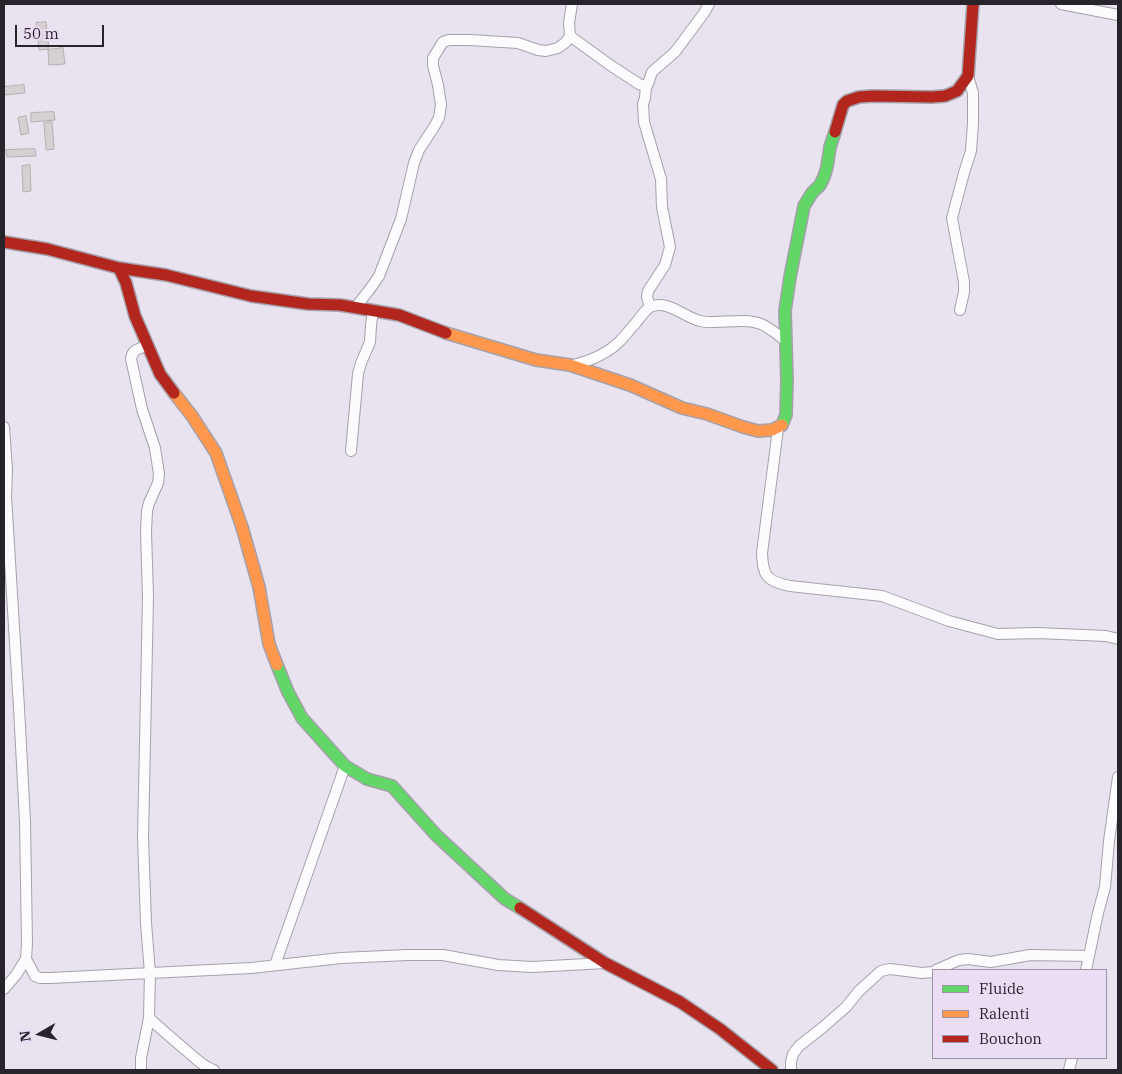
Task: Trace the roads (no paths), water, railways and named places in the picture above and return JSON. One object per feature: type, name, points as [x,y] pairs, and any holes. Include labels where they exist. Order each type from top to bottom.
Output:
[{"type":"street","points":[[355,308],[379,276],[401,219],[414,163],[419,150],[438,118],[441,105],[432,58],[443,42],[454,40],[518,43],[546,51],[558,48],[570,36],[569,23],[572,4]]},
{"type":"street","points":[[650,307],[647,298],[648,291],[665,265],[670,244],[662,207],[661,179],[644,122],[643,104],[646,86],[652,72],[675,52],[709,4]]},
{"type":"street","points":[[960,310],[964,282],[952,218],[971,151],[973,92],[968,76],[973,4]]},
{"type":"street","points":[[1061,4],[1118,15]]},
{"type":"street","points":[[570,36],[610,65],[639,84],[646,86]]},
{"type":"street","points":[[4,242],[47,249],[120,268],[166,275],[251,296],[308,304],[340,305],[399,315],[439,331],[536,360],[570,366],[630,385],[682,408],[713,416],[743,427],[758,431],[778,429],[782,426],[786,415],[785,311],[804,206],[824,177],[830,147],[843,105],[859,97],[918,98],[946,96],[956,91],[968,76]]},
{"type":"street","points":[[120,268],[135,316],[160,374],[192,416],[216,453],[242,526],[258,586],[269,644],[288,692],[302,718],[345,766],[367,779],[392,786],[436,835],[505,899],[605,963],[680,1002],[720,1029],[772,1070]]},
{"type":"street","points":[[570,366],[602,355],[620,341],[650,307],[661,305],[702,321],[753,322],[786,341]]},
{"type":"street","points":[[351,451],[358,374],[370,342],[373,310]]},
{"type":"street","points":[[141,1070],[141,1058],[149,1018],[150,973],[143,838],[148,597],[146,532],[147,511],[158,483],[158,474],[155,448],[142,409],[131,355],[134,351],[148,346]]},
{"type":"street","points":[[4,427],[8,593],[19,708],[25,821],[27,943],[26,960],[16,976],[4,989]]},
{"type":"street","points":[[778,429],[762,552],[764,572],[777,583],[882,596],[949,621],[998,634],[1037,633],[1106,636],[1118,639]]},
{"type":"street","points":[[275,965],[345,766]]},
{"type":"street","points":[[1086,969],[1104,887],[1118,777]]},
{"type":"street","points":[[26,960],[35,976],[40,978],[251,968],[341,958],[407,955],[443,955],[498,965],[532,967],[605,963]]},
{"type":"street","points":[[939,969],[959,960],[968,959],[991,962],[1030,955],[1088,956]]},
{"type":"street","points":[[791,1070],[793,1054],[799,1046],[846,1007],[859,991],[881,971],[890,969],[927,973],[932,972]]},
{"type":"street","points":[[149,1018],[196,1059],[214,1070]]}]
